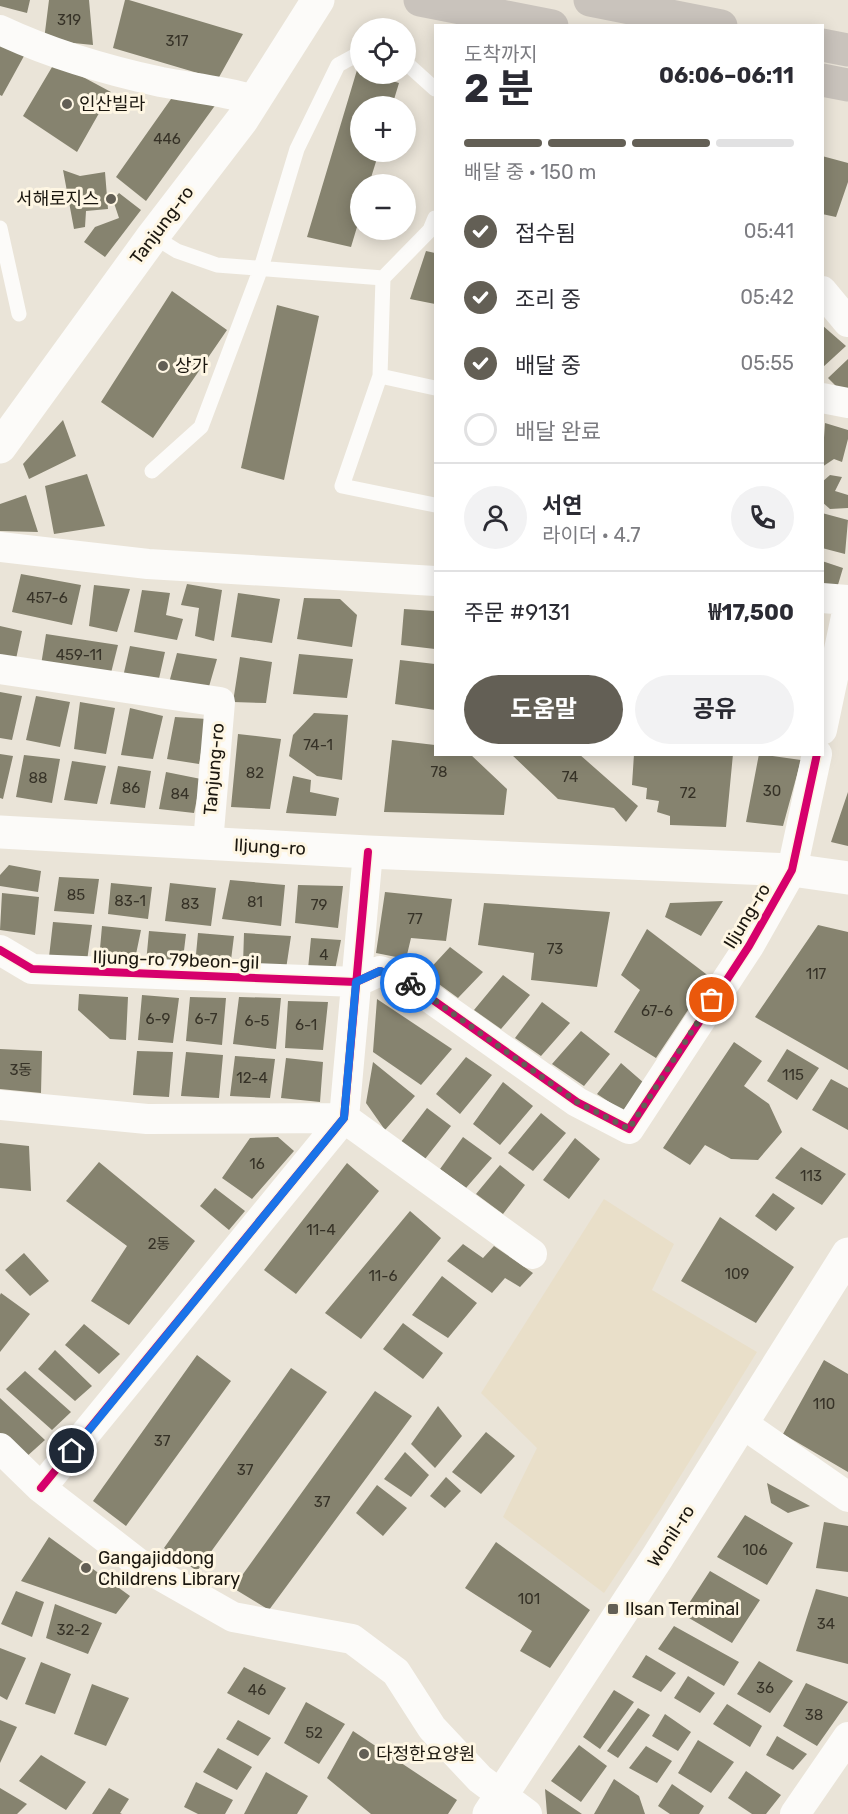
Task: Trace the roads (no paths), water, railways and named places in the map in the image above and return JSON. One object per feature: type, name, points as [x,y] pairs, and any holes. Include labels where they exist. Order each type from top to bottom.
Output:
[{"type":"main road","points":[[420,0],[542,24]]},
{"type":"main road","points":[[590,0],[711,24]]},
{"type":"main road","points":[[824,45],[848,50]]},
{"type":"main road","points":[[824,80],[848,85]]},
{"type":"street","name":"Tanjung-ro","points":[[0,447],[255,100],[318,0]]},
{"type":"street","points":[[0,30],[40,49],[111,69],[162,82],[214,89],[255,100]]},
{"type":"street","points":[[824,293],[848,322]]},
{"type":"street","points":[[824,398],[848,403]]},
{"type":"street","points":[[0,547],[148,564],[434,581]]},
{"type":"street","points":[[824,598],[848,600]]},
{"type":"street","points":[[824,721],[848,607]]},
{"type":"street","name":"Tanjung-ro","points":[[0,669],[220,702],[208,843]]},
{"type":"street","points":[[792,870],[817,756]]},
{"type":"street","name":"Iljung-ro","points":[[0,832],[368,852],[792,870],[848,878]]},
{"type":"street","points":[[41,1488],[344,1118],[368,852]]},
{"type":"street","name":"Iljung-ro","points":[[629,1129],[749,946],[792,870]]},
{"type":"street","name":"Iljung-ro 79beon-gil","points":[[0,950],[32,969],[356,982],[380,971],[402,978],[577,1102],[629,1129]]},
{"type":"street","points":[[0,1105],[147,1119],[344,1118],[532,1254]]},
{"type":"street","name":"Wonil-ro","points":[[495,1805],[743,1424],[848,1254]]},
{"type":"street","points":[[743,1424],[848,1497]]},
{"type":"street","points":[[0,1448],[41,1488],[138,1563],[233,1617],[351,1639],[396,1672],[432,1728],[480,1779],[495,1805],[527,1814]]},
{"type":"street","points":[[795,1814],[848,1737]]},
{"type":"lane","points":[[152,471],[201,427],[261,268],[297,149],[339,65],[350,59]]},
{"type":"lane","points":[[416,72],[434,87]]},
{"type":"lane","points":[[433,227],[383,278],[380,376],[342,486],[434,505]]},
{"type":"lane","points":[[0,228],[19,314]]},
{"type":"lane","points":[[153,236],[177,251],[217,265],[383,278]]},
{"type":"lane","points":[[380,376],[434,388]]},
{"type":"place","name":"인산빌라","points":[[67,104]]},
{"type":"place","name":"서해로지스","points":[[111,199]]},
{"type":"place","name":"상가","points":[[163,366]]},
{"type":"place","name":"Gangajiddong Childrens Library","points":[[86,1568]]},
{"type":"place","name":"Ilsan Terminal","points":[[613,1609]]},
{"type":"place","name":"다정한요양원","points":[[364,1754]]}]
